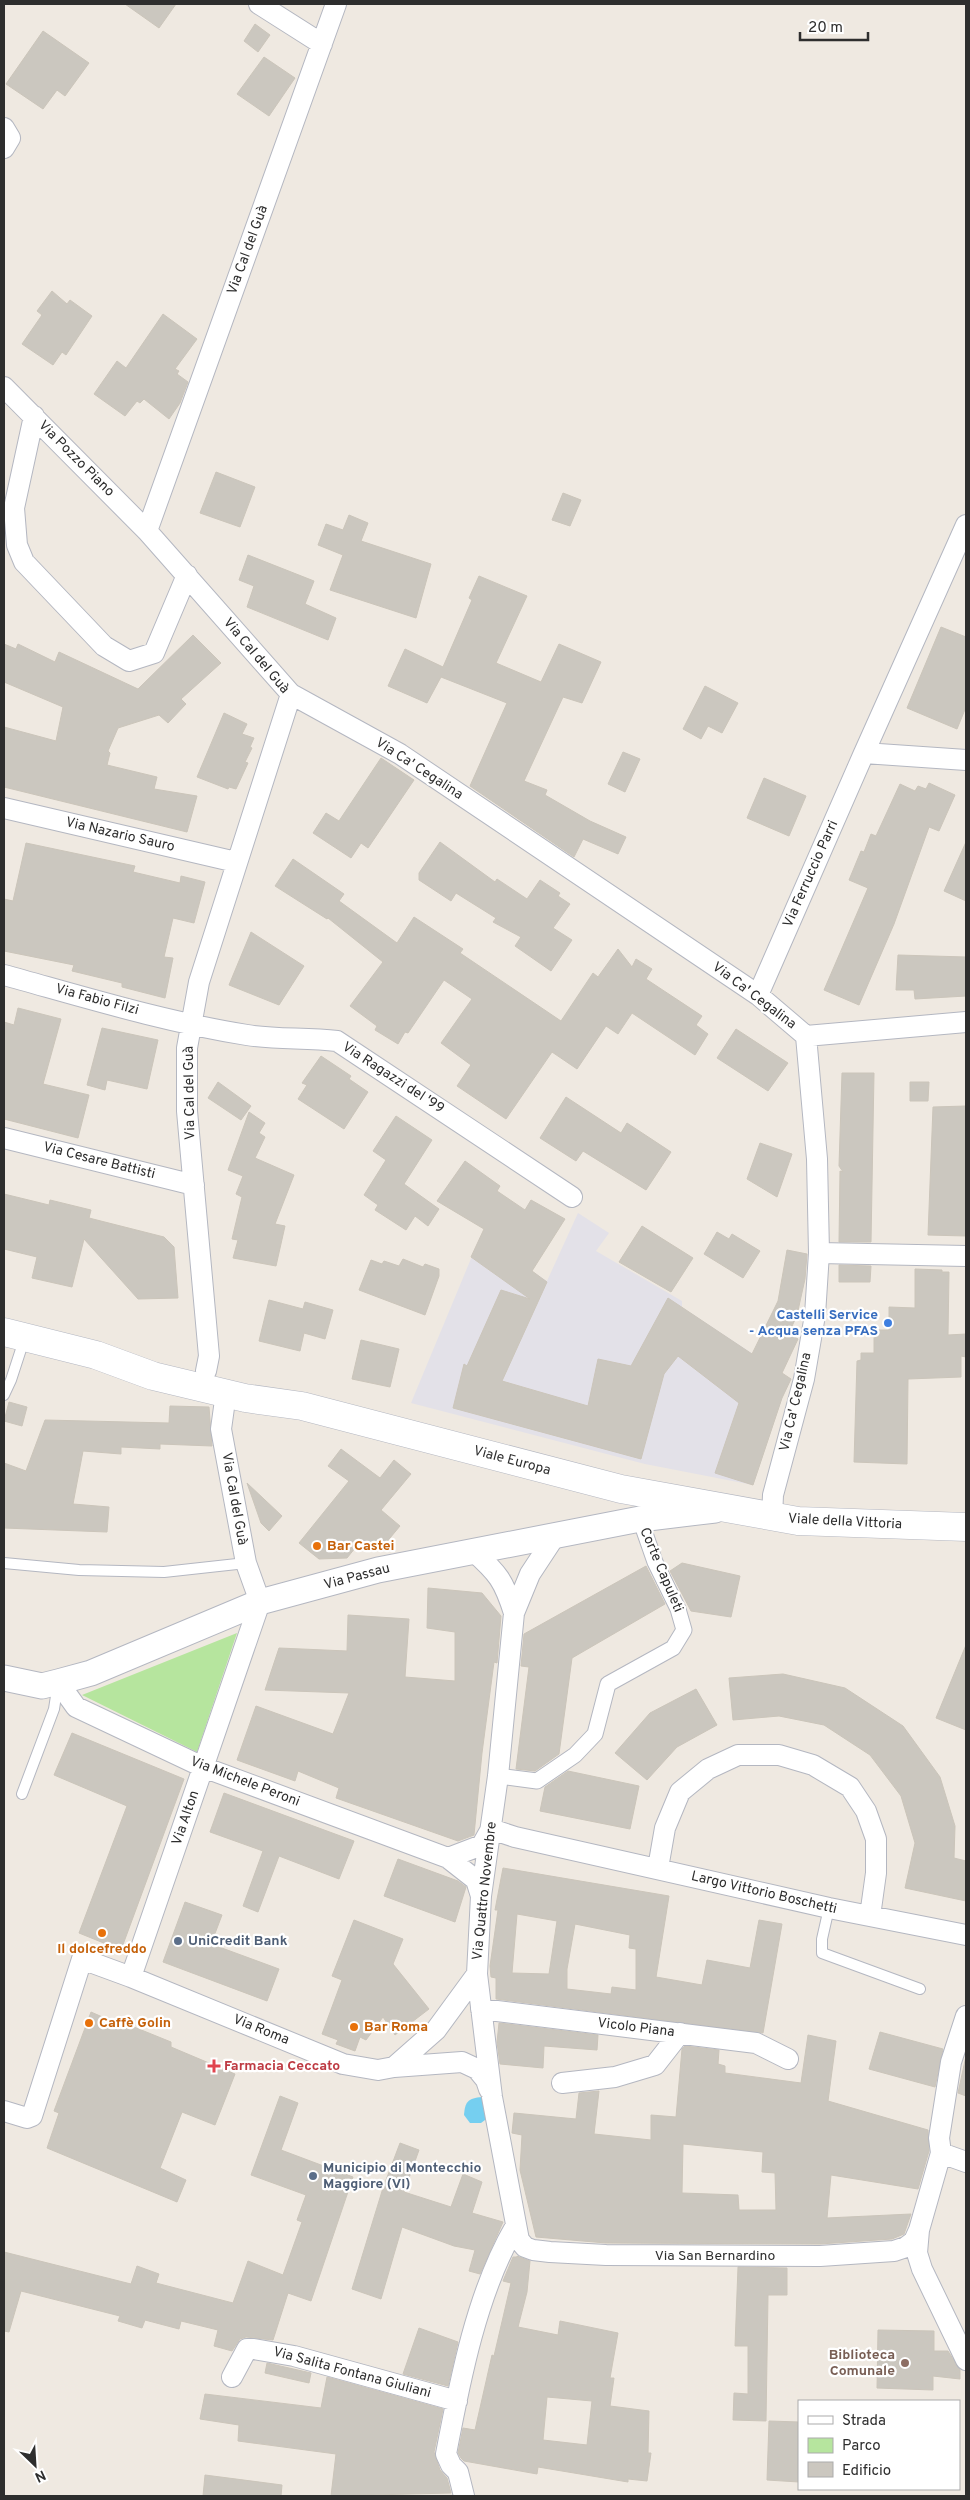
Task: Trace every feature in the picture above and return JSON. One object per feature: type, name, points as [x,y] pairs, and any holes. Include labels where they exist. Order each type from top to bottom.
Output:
[{"type":"main road","name":"Viale Europa","points":[[14,1334],[96,1355],[153,1376],[226,1393],[302,1406],[621,1489],[724,1508]]},
{"type":"main road","name":"Viale Europa","points":[[96,1355],[152,1360],[206,1371],[250,1383],[302,1406]]},
{"type":"main road","name":"Viale della Vittoria","points":[[724,1508],[798,1521],[966,1526]]},
{"type":"street","points":[[259,4],[322,44]]},
{"type":"street","name":"Via Cal del Guà","points":[[206,1371],[209,1356],[187,1111],[187,1048],[199,982],[291,694],[188,575],[147,531],[336,4]]},
{"type":"street","points":[[4,128],[10,138],[4,148]]},
{"type":"street","name":"Via Pozzo Piano","points":[[4,387],[147,531]]},
{"type":"street","points":[[34,416],[14,508],[17,545],[24,562],[104,646],[129,661],[154,653],[188,575]]},
{"type":"street","name":"Via Ferruccio Parri","points":[[758,995],[966,525]]},
{"type":"street","name":"Via Ca' Cegalina","points":[[291,694],[400,754],[758,995],[806,1036],[817,1159],[819,1252],[815,1315],[804,1379],[773,1495],[772,1517]]},
{"type":"street","points":[[864,753],[966,760]]},
{"type":"street","name":"Via Nazario Sauro","points":[[4,808],[236,862]]},
{"type":"street","name":"Via Fabio Filzi","points":[[4,976],[191,1025]]},
{"type":"street","points":[[806,1036],[966,1022]]},
{"type":"street","name":"Via Ragazzi del '99","points":[[191,1025],[276,1039],[313,1038],[338,1041],[572,1197]]},
{"type":"street","name":"Via Cesare Battisti","points":[[4,1138],[194,1185]]},
{"type":"street","points":[[819,1252],[966,1256]]},
{"type":"street","name":"Via Cal del Guà","points":[[226,1393],[221,1429],[246,1563],[260,1602]]},
{"type":"street","name":"Via Passau","points":[[4,1678],[42,1686],[91,1673],[260,1602],[378,1570],[640,1519],[724,1508]]},
{"type":"street","name":"Corte Capuleti","points":[[498,1776],[537,1781],[575,1755],[595,1734],[608,1684],[673,1648],[684,1630],[678,1609],[655,1562],[640,1519]]},
{"type":"street","name":"Via Quattro Novembre","points":[[515,2227],[492,2097],[477,1974],[482,1896],[498,1776],[514,1613],[530,1574],[555,1536]]},
{"type":"street","name":"Via Quattro Novembre","points":[[473,1551],[494,1570],[505,1584],[514,1613]]},
{"type":"street","name":"Via Alton","points":[[131,1977],[260,1602]]},
{"type":"street","name":"Via Michele Peroni","points":[[58,1682],[76,1707],[203,1767],[448,1858],[476,1880],[482,1896]]},
{"type":"street","points":[[658,1868],[665,1828],[680,1792],[708,1769],[738,1755],[779,1755],[813,1765],[850,1787],[866,1811],[876,1839],[876,1873],[870,1916]]},
{"type":"street","points":[[448,1858],[482,1845],[491,1829]]},
{"type":"street","name":"Largo Vittorio Boschetti","points":[[491,1829],[515,1837],[829,1908],[966,1935]]},
{"type":"street","name":"Via Roma","points":[[4,2111],[26,2118],[32,2116],[82,1959],[131,1977],[343,2064],[378,2070],[462,2062],[476,2069],[486,2080],[492,2097]]},
{"type":"street","points":[[394,2067],[436,2030],[477,1974]]},
{"type":"street","name":"Vicolo Piana","points":[[481,2009],[756,2044],[788,2059]]},
{"type":"street","name":"Via San Bernardino","points":[[515,2227],[519,2240],[526,2247],[533,2250],[635,2255],[820,2256],[879,2253],[906,2247],[914,2240],[919,2230],[941,2153],[939,2138],[951,2062],[966,2016]]},
{"type":"street","points":[[562,2083],[616,2077],[655,2065],[680,2033]]},
{"type":"street","points":[[941,2153],[966,2162]]},
{"type":"street","points":[[464,2496],[458,2472],[451,2465],[446,2454],[457,2401],[489,2283],[504,2246],[515,2227]]},
{"type":"street","name":"Via San Bernardino","points":[[919,2230],[917,2253],[922,2269],[966,2360]]},
{"type":"street","name":"Via Salita Fontana Giuliani","points":[[232,2377],[248,2349],[254,2349],[294,2356],[457,2401]]},
{"type":"lane","points":[[4,1395],[12,1380],[14,1334]]},
{"type":"lane","points":[[4,1563],[79,1570],[164,1572],[246,1563]]},
{"type":"lane","points":[[22,1794],[54,1709],[58,1682]]},
{"type":"lane","points":[[829,1908],[822,1939],[822,1953],[920,1989]]},
{"type":"shaded area","points":[[578,1213],[609,1233],[596,1251],[682,1301],[682,1307],[791,1379],[782,1398],[753,1485],[645,1464],[411,1403],[480,1237],[547,1281]]},
{"type":"green space","points":[[237,1633],[197,1752],[82,1695]]},
{"type":"water","points":[[482,2097],[489,2117],[481,2123],[470,2123],[464,2115],[466,2104],[473,2098]]},
{"type":"building","points":[[125,4],[176,4],[159,28]]},
{"type":"building","points":[[255,24],[270,35],[258,52],[244,41]]},
{"type":"building","points":[[43,31],[89,63],[65,96],[57,90],[43,109],[6,84]]},
{"type":"building","points":[[264,57],[295,78],[269,116],[237,94]]},
{"type":"building","points":[[52,291],[67,304],[70,300],[92,316],[66,355],[62,352],[53,365],[22,344],[42,315],[37,311]]},
{"type":"building","points":[[163,314],[197,339],[175,369],[179,371],[177,374],[188,382],[180,403],[169,419],[144,399],[140,403],[137,401],[125,416],[94,394],[117,361],[126,368]]},
{"type":"building","points":[[216,472],[255,487],[240,527],[200,513]]},
{"type":"building","points":[[563,493],[581,500],[570,526],[552,520]]},
{"type":"building","points":[[349,515],[368,523],[361,541],[431,564],[416,618],[330,590],[343,555],[318,545],[326,524],[343,530]]},
{"type":"building","points":[[248,555],[314,581],[305,604],[336,618],[328,640],[247,607],[254,586],[239,580]]},
{"type":"building","points":[[479,576],[527,596],[496,663],[541,682],[559,644],[601,662],[582,703],[563,697],[524,781],[547,790],[545,795],[590,821],[626,837],[618,854],[583,839],[574,857],[470,786],[507,703],[441,677],[427,703],[388,686],[405,649],[443,667],[472,600],[469,598]]},
{"type":"building","points":[[941,627],[966,637],[966,707],[957,729],[907,708]]},
{"type":"building","points":[[193,635],[221,663],[181,699],[186,704],[168,723],[159,715],[118,728],[108,751],[110,753],[107,765],[157,777],[154,789],[197,796],[187,832],[4,787],[4,727],[56,741],[63,707],[4,682],[4,644],[16,649],[18,644],[55,662],[59,652],[138,689]]},
{"type":"building","points":[[705,686],[738,703],[722,733],[708,726],[701,739],[683,729]]},
{"type":"building","points":[[224,713],[247,724],[242,734],[254,738],[250,747],[252,748],[245,762],[248,763],[236,789],[229,787],[228,789],[197,777]]},
{"type":"building","points":[[623,752],[640,759],[625,792],[608,784]]},
{"type":"building","points":[[381,758],[414,780],[368,848],[361,843],[351,858],[313,833],[326,813],[339,821]]},
{"type":"building","points":[[764,778],[806,796],[789,836],[747,818]]},
{"type":"building","points":[[929,783],[955,795],[939,831],[929,827],[894,924],[859,1005],[824,990],[868,888],[849,880],[861,851],[864,852],[871,834],[876,836],[900,784],[915,791],[918,786],[926,789]]},
{"type":"building","points":[[440,842],[495,882],[497,879],[527,899],[540,880],[560,893],[558,896],[570,904],[553,928],[572,940],[551,971],[515,946],[521,937],[493,922],[496,918],[456,893],[451,901],[419,880],[419,873]]},
{"type":"building","points":[[966,842],[966,901],[944,891]]},
{"type":"building","points":[[26,843],[135,866],[133,872],[180,883],[181,876],[205,882],[194,923],[173,918],[164,957],[173,958],[165,998],[122,987],[122,983],[72,971],[74,965],[4,951],[4,899],[13,901]]},
{"type":"building","points":[[293,859],[344,894],[339,901],[397,943],[414,917],[463,949],[460,953],[561,1021],[593,973],[598,977],[618,949],[632,967],[636,959],[652,969],[646,979],[702,1016],[696,1025],[708,1034],[695,1055],[632,1013],[618,1034],[606,1026],[577,1069],[552,1052],[506,1119],[457,1086],[471,1065],[441,1043],[472,999],[444,980],[408,1033],[405,1032],[398,1044],[375,1030],[377,1026],[350,1006],[383,962],[328,918],[275,886]]},
{"type":"building","points":[[251,932],[304,966],[279,1005],[229,985]]},
{"type":"building","points":[[898,955],[966,957],[966,996],[915,999],[914,990],[896,990]]},
{"type":"building","points":[[18,1008],[61,1019],[43,1084],[89,1095],[78,1138],[4,1119],[4,1022],[14,1025]]},
{"type":"building","points":[[102,1028],[158,1040],[147,1089],[107,1080],[105,1090],[87,1085]]},
{"type":"building","points":[[736,1029],[788,1063],[768,1091],[717,1058]]},
{"type":"building","points":[[321,1056],[351,1076],[349,1079],[368,1092],[344,1129],[298,1099],[307,1085],[302,1083]]},
{"type":"building","points":[[842,1073],[874,1073],[871,1242],[839,1242],[840,1171],[843,1172],[839,1166]]},
{"type":"building","points":[[218,1082],[251,1106],[241,1120],[208,1098]]},
{"type":"building","points":[[910,1082],[929,1082],[928,1101],[910,1101]]},
{"type":"building","points":[[566,1097],[621,1133],[627,1123],[671,1152],[646,1190],[583,1151],[576,1161],[540,1138]]},
{"type":"building","points":[[966,1106],[966,1236],[928,1235],[933,1107]]},
{"type":"building","points":[[249,1112],[265,1123],[259,1133],[265,1137],[255,1158],[294,1175],[275,1224],[285,1226],[276,1266],[233,1258],[238,1240],[232,1239],[242,1197],[236,1194],[243,1176],[228,1170]]},
{"type":"building","points":[[396,1116],[432,1140],[404,1184],[439,1209],[428,1226],[415,1216],[406,1230],[375,1210],[378,1205],[364,1195],[386,1160],[373,1151]]},
{"type":"building","points":[[760,1143],[792,1154],[777,1197],[747,1179]]},
{"type":"building","points":[[465,1161],[500,1186],[497,1191],[525,1210],[531,1200],[565,1219],[532,1271],[547,1282],[502,1381],[588,1406],[598,1359],[631,1366],[668,1298],[752,1354],[778,1301],[787,1250],[807,1254],[805,1279],[797,1315],[789,1333],[798,1339],[782,1373],[791,1379],[782,1398],[753,1485],[715,1473],[739,1403],[678,1356],[664,1374],[641,1459],[453,1408],[464,1364],[467,1366],[501,1290],[530,1299],[471,1257],[484,1229],[437,1201]]},
{"type":"building","points":[[4,1194],[49,1205],[50,1200],[91,1210],[89,1218],[164,1237],[174,1247],[178,1298],[138,1299],[84,1239],[72,1287],[32,1278],[37,1257],[4,1249]]},
{"type":"building","points":[[642,1226],[693,1258],[671,1292],[619,1262]]},
{"type":"building","points":[[717,1232],[729,1239],[732,1234],[760,1251],[743,1278],[704,1254]]},
{"type":"building","points":[[403,1259],[423,1267],[425,1264],[439,1269],[439,1276],[425,1315],[359,1290],[371,1260],[382,1264],[384,1261],[399,1266]]},
{"type":"building","points":[[839,1265],[871,1266],[870,1282],[839,1282]]},
{"type":"building","points":[[915,1269],[949,1272],[948,1335],[966,1334],[966,1357],[961,1356],[961,1377],[908,1379],[907,1464],[854,1462],[857,1361],[861,1360],[861,1353],[874,1353],[874,1330],[889,1330],[889,1307],[915,1308]]},
{"type":"building","points":[[269,1300],[303,1309],[305,1302],[333,1310],[325,1339],[304,1333],[300,1351],[259,1341]]},
{"type":"building","points":[[361,1340],[399,1349],[390,1387],[352,1379]]},
{"type":"building","points":[[9,1402],[27,1407],[22,1426],[4,1421]]},
{"type":"building","points":[[170,1406],[209,1407],[212,1446],[160,1444],[160,1449],[121,1447],[121,1454],[83,1451],[73,1504],[109,1507],[107,1532],[4,1528],[4,1463],[26,1471],[45,1420],[169,1423]]},
{"type":"building","points":[[341,1449],[380,1478],[394,1460],[411,1474],[381,1510],[400,1526],[385,1544],[372,1551],[360,1542],[347,1558],[319,1559],[299,1543],[349,1481],[328,1466]]},
{"type":"building","points":[[247,1483],[282,1516],[269,1531],[261,1523]]},
{"type":"building","points":[[682,1563],[740,1576],[731,1617],[691,1611],[670,1571]]},
{"type":"building","points":[[646,1566],[665,1604],[572,1658],[559,1754],[535,1771],[516,1769],[529,1667],[521,1666],[524,1634]]},
{"type":"building","points":[[428,1588],[482,1593],[501,1616],[497,1663],[494,1662],[482,1753],[474,1835],[458,1841],[336,1798],[339,1788],[298,1771],[295,1781],[237,1760],[256,1706],[333,1734],[349,1693],[265,1690],[279,1648],[347,1651],[348,1615],[409,1619],[405,1677],[455,1681],[455,1632],[427,1628]]},
{"type":"building","points":[[966,1645],[966,1730],[936,1718]]},
{"type":"building","points":[[783,1674],[845,1688],[903,1726],[940,1777],[955,1826],[954,1858],[966,1861],[966,1901],[905,1888],[915,1843],[901,1796],[870,1755],[824,1725],[779,1716],[733,1720],[729,1678]]},
{"type":"building","points":[[696,1689],[717,1725],[677,1747],[647,1780],[615,1753],[650,1713]]},
{"type":"building","points":[[72,1733],[184,1779],[121,1950],[79,1933],[127,1806],[54,1775]]},
{"type":"building","points":[[568,1771],[639,1786],[630,1829],[540,1811],[545,1787]]},
{"type":"building","points":[[224,1793],[354,1841],[339,1879],[279,1856],[258,1912],[243,1906],[263,1851],[210,1832]]},
{"type":"building","points":[[398,1859],[458,1881],[466,1887],[455,1922],[384,1896]]},
{"type":"building","points":[[503,1868],[669,1896],[656,1977],[702,1985],[707,1960],[750,1968],[759,1920],[782,1924],[763,2033],[496,1999],[496,1978],[491,1977],[490,1966],[498,1910],[495,1910]],"holes":[[[517,1914],[557,1921],[549,1974],[512,1973]],[[575,1924],[630,1935],[629,1948],[636,1949],[636,1990],[612,1987],[611,1994],[567,1989],[567,1969]]]},
{"type":"building","points":[[185,1902],[222,1915],[211,1944],[279,1969],[267,2001],[163,1962]]},
{"type":"building","points":[[354,1920],[403,1939],[393,1964],[429,2009],[395,2035],[383,2017],[366,2040],[360,2037],[355,2051],[336,2044],[338,2040],[322,2034],[342,1980],[332,1976]]},
{"type":"building","points":[[91,2012],[132,2030],[134,2027],[171,2042],[171,2047],[235,2074],[215,2125],[182,2112],[160,2168],[186,2180],[177,2202],[47,2148],[59,2113],[54,2111]]},
{"type":"building","points":[[499,2023],[598,2035],[597,2050],[544,2046],[543,2068],[500,2064],[497,2042]]},
{"type":"building","points":[[880,2032],[943,2049],[935,2087],[869,2069]]},
{"type":"building","points":[[808,2035],[836,2041],[828,2101],[928,2130],[929,2151],[918,2189],[831,2175],[827,2218],[911,2214],[904,2234],[892,2239],[820,2244],[606,2243],[536,2237],[520,2170],[522,2135],[512,2133],[514,2113],[576,2119],[579,2093],[599,2091],[594,2134],[651,2140],[651,2115],[676,2117],[682,2049],[685,2046],[719,2050],[718,2064],[725,2066],[725,2073],[801,2083]],"holes":[[[683,2144],[763,2152],[762,2172],[775,2173],[776,2210],[739,2210],[738,2195],[682,2193]]]},
{"type":"building","points":[[966,2056],[966,2096],[958,2093]]},
{"type":"building","points":[[280,2096],[298,2103],[281,2150],[353,2177],[311,2301],[288,2293],[273,2340],[246,2337],[240,2339],[232,2351],[214,2346],[218,2330],[181,2321],[179,2329],[145,2320],[142,2328],[118,2321],[120,2316],[21,2291],[9,2332],[4,2331],[4,2252],[131,2284],[137,2266],[159,2274],[156,2283],[233,2303],[248,2261],[283,2275],[302,2222],[297,2220],[306,2195],[251,2175]]},
{"type":"building","points":[[400,2143],[419,2150],[404,2192],[451,2207],[463,2174],[482,2182],[472,2213],[503,2222],[480,2274],[469,2271],[475,2250],[454,2246],[402,2227],[381,2299],[352,2289],[383,2188]]},
{"type":"building","points":[[513,2257],[530,2261],[527,2292],[518,2327],[558,2335],[560,2321],[618,2333],[610,2378],[614,2378],[610,2406],[649,2411],[648,2453],[651,2453],[647,2481],[628,2479],[628,2482],[538,2467],[537,2474],[464,2461],[458,2453],[463,2428],[475,2430],[511,2283],[503,2281]],"holes":[[[547,2397],[592,2401],[587,2445],[543,2440]]]},
{"type":"building","points":[[738,2267],[787,2268],[787,2295],[768,2295],[766,2421],[733,2420],[734,2393],[748,2394],[748,2346],[735,2346]]},
{"type":"building","points":[[419,2328],[458,2342],[448,2386],[403,2374]]},
{"type":"building","name":"Biblioteca Comunale","points":[[878,2330],[934,2331],[934,2351],[948,2351],[960,2370],[960,2379],[933,2376],[933,2390],[877,2388]]},
{"type":"building","points":[[267,2363],[311,2373],[309,2383],[265,2373]]},
{"type":"building","points":[[327,2377],[443,2409],[434,2452],[440,2470],[447,2478],[451,2493],[331,2496],[336,2454],[238,2441],[239,2425],[200,2419],[205,2394],[321,2408]]},
{"type":"building","points":[[769,2421],[798,2422],[798,2482],[767,2480]]},
{"type":"building","points":[[205,2475],[282,2485],[281,2496],[203,2496]]},
{"type":"place","name":"Castelli Service - Acqua senza PFAS","points":[[888,1323]]},
{"type":"place","name":"Bar Castei","points":[[317,1546]]},
{"type":"place","name":"Il dolcefreddo","points":[[102,1933]]},
{"type":"place","name":"UniCredit Bank","points":[[178,1941]]},
{"type":"place","name":"Caffè Golin","points":[[89,2023]]},
{"type":"place","name":"Bar Roma","points":[[354,2027]]},
{"type":"place","name":"Farmacia Ceccato","points":[[214,2066]]},
{"type":"place","name":"Municipio di Montecchio Maggiore (VI)","points":[[313,2176]]},
{"type":"place","name":"Biblioteca Comunale","points":[[905,2363]]}]
